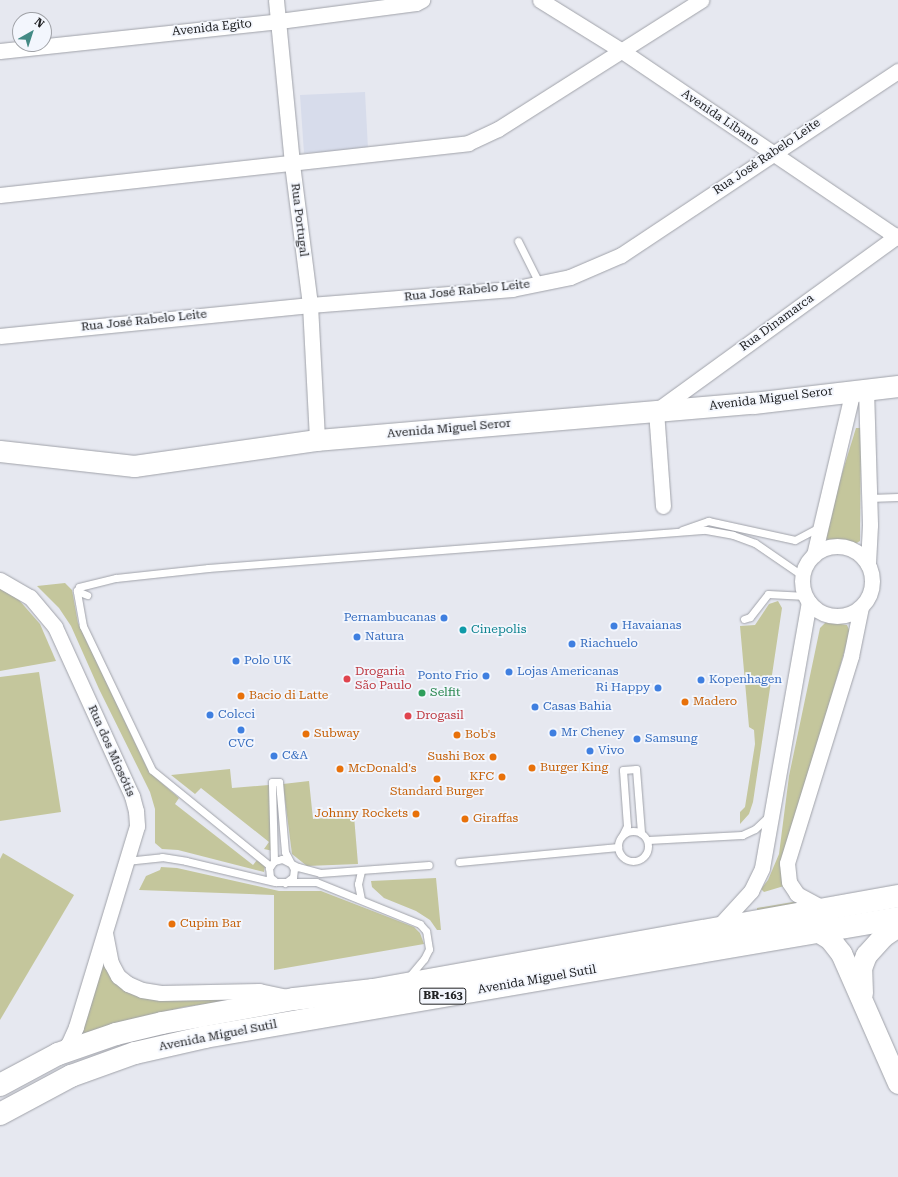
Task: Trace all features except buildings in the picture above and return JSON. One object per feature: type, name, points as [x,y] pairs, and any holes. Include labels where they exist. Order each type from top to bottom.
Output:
[{"type":"highway","name":"Avenida Miguel Sutil","points":[[0,1085],[58,1054],[116,1034],[162,1023],[294,999],[401,985],[823,908],[898,896]]},
{"type":"highway","name":"Avenida Miguel Sutil","points":[[0,1114],[71,1076],[135,1053],[197,1039],[898,918]]},
{"type":"street","name":"Rua Portugal","points":[[276,0],[292,164],[310,305],[317,440]]},
{"type":"street","name":"Avenida Libano","points":[[540,0],[622,51],[771,154],[897,237]]},
{"type":"street","points":[[0,195],[292,164],[468,143],[498,129],[701,0]]},
{"type":"street","name":"Avenida Egito","points":[[0,51],[279,21],[418,1]]},
{"type":"street","name":"Rua José Rabelo Leite","points":[[0,336],[310,305],[512,289],[570,276],[621,255],[898,70]]},
{"type":"street","name":"Rua Dinamarca","points":[[656,411],[897,237]]},
{"type":"street","name":"Avenida Miguel Seror","points":[[0,451],[134,466],[317,440],[753,403],[859,389],[898,386]]},
{"type":"street","points":[[823,908],[797,894],[789,882],[787,863],[851,656],[861,607],[872,586],[872,575],[868,564],[870,498],[859,389]]},
{"type":"street","points":[[718,927],[751,891],[762,868],[808,599],[803,576],[814,555],[859,389]]},
{"type":"street","points":[[656,411],[663,506]]},
{"type":"street","points":[[814,555],[832,546],[843,547],[852,550],[868,564]]},
{"type":"street","name":"Rua dos Miosótis","points":[[0,580],[21,590],[38,605],[55,627],[132,796],[137,826],[104,928],[76,1027],[69,1043],[58,1054]]},
{"type":"street","points":[[808,599],[821,612],[831,616],[842,616],[861,607]]},
{"type":"street","points":[[865,1006],[860,985],[861,968],[866,955],[883,936],[898,926]]},
{"type":"street","name":"Rua dos Miosótis","points":[[104,928],[111,963],[118,976],[128,984],[142,990],[161,993],[259,992],[294,999]]},
{"type":"street","points":[[819,932],[830,939],[841,953],[898,1083]]},
{"type":"lane","points":[[518,241],[539,283]]},
{"type":"lane","points":[[870,498],[898,497]]},
{"type":"lane","points":[[676,532],[708,520],[796,540],[806,536],[821,525]]},
{"type":"lane","points":[[77,591],[83,584],[98,581],[208,568],[706,530],[733,535],[756,543],[803,576]]},
{"type":"lane","points":[[77,591],[87,595]]},
{"type":"lane","points":[[77,591],[83,626],[152,770],[272,864]]},
{"type":"lane","points":[[744,619],[750,617],[768,594],[808,599]]},
{"type":"lane","points":[[622,836],[631,831],[641,833],[648,840],[649,851],[638,861],[624,859],[618,847],[622,836],[627,826],[623,770],[636,769],[641,833]]},
{"type":"lane","points":[[276,882],[270,877],[272,864],[272,782],[279,782],[285,852],[294,873],[290,880],[283,884]]},
{"type":"lane","points":[[648,840],[742,835],[755,829],[772,811]]},
{"type":"lane","points":[[459,862],[618,847]]},
{"type":"lane","points":[[126,861],[162,858],[186,861],[283,884],[316,882],[341,872]]},
{"type":"lane","points":[[272,864],[282,859],[320,873],[429,865]]},
{"type":"lane","points":[[361,871],[358,884],[362,899]]},
{"type":"lane","points":[[316,882],[413,919],[426,931],[429,941],[427,956],[401,985]]},
{"type":"shaded area","points":[[365,92],[368,149],[304,153],[300,95]]},
{"type":"green space","points":[[856,428],[861,428],[860,541],[855,544],[829,541],[824,537],[824,532]]},
{"type":"green space","points":[[65,583],[72,590],[78,623],[149,772],[179,798],[175,804],[253,865],[257,860],[265,866],[264,872],[178,850],[162,849],[155,843],[155,809],[150,792],[99,689],[71,626],[59,608],[37,586]]},
{"type":"green space","points":[[0,588],[19,600],[40,624],[56,661],[0,671]]},
{"type":"green space","points":[[778,601],[782,608],[753,802],[749,814],[740,824],[740,812],[745,807],[755,744],[754,730],[749,727],[740,626],[755,625],[769,604]]},
{"type":"green space","points":[[826,622],[847,625],[850,632],[824,722],[784,886],[764,892],[761,889],[768,880],[779,854],[789,776],[820,628]]},
{"type":"green space","points":[[39,672],[61,812],[0,821],[0,677]]},
{"type":"green space","points":[[230,769],[232,788],[269,785],[273,851],[264,849],[269,842],[201,788],[195,794],[171,775]]},
{"type":"green space","points":[[309,781],[313,819],[354,816],[358,864],[307,866],[292,854],[283,784]]},
{"type":"green space","points":[[3,853],[74,895],[0,1020],[0,859]]},
{"type":"green space","points":[[161,867],[177,868],[279,891],[321,891],[414,927],[420,933],[424,944],[274,970],[274,895],[139,890],[146,876],[160,870]]},
{"type":"green space","points":[[436,878],[441,930],[437,930],[430,920],[416,911],[384,898],[372,887],[371,881]]},
{"type":"green space","points":[[799,901],[804,905],[757,912],[757,908]]},
{"type":"green space","points":[[103,960],[116,982],[237,996],[237,1000],[184,1007],[82,1034]]},
{"type":"place","name":"Pernambucanas","points":[[444,618]]},
{"type":"place","name":"Havaianas","points":[[614,626]]},
{"type":"place","name":"Cinepolis","points":[[463,630]]},
{"type":"place","name":"Natura","points":[[357,637]]},
{"type":"place","name":"Riachuelo","points":[[572,644]]},
{"type":"place","name":"Polo UK","points":[[236,661]]},
{"type":"place","name":"Lojas Americanas","points":[[509,672]]},
{"type":"place","name":"Ponto Frio","points":[[486,676]]},
{"type":"place","name":"Drogaria São Paulo","points":[[347,679]]},
{"type":"place","name":"Kopenhagen","points":[[701,680]]},
{"type":"place","name":"Ri Happy","points":[[658,688]]},
{"type":"place","name":"Selfit","points":[[422,693]]},
{"type":"place","name":"Bacio di Latte","points":[[241,696]]},
{"type":"place","name":"Madero","points":[[685,702]]},
{"type":"place","name":"Casas Bahia","points":[[535,707]]},
{"type":"place","name":"Colcci","points":[[210,715]]},
{"type":"place","name":"Drogasil","points":[[408,716]]},
{"type":"place","name":"CVC","points":[[241,730]]},
{"type":"place","name":"Mr Cheney","points":[[553,733]]},
{"type":"place","name":"Subway","points":[[306,734]]},
{"type":"place","name":"Bob's","points":[[457,735]]},
{"type":"place","name":"Samsung","points":[[637,739]]},
{"type":"place","name":"Vivo","points":[[590,751]]},
{"type":"place","name":"C&A","points":[[274,756]]},
{"type":"place","name":"Sushi Box","points":[[493,757]]},
{"type":"place","name":"Burger King","points":[[532,768]]},
{"type":"place","name":"McDonald's","points":[[340,769]]},
{"type":"place","name":"KFC","points":[[502,777]]},
{"type":"place","name":"Standard Burger","points":[[437,779]]},
{"type":"place","name":"Johnny Rockets","points":[[416,814]]},
{"type":"place","name":"Giraffas","points":[[465,819]]},
{"type":"place","name":"Cupim Bar","points":[[172,924]]}]
